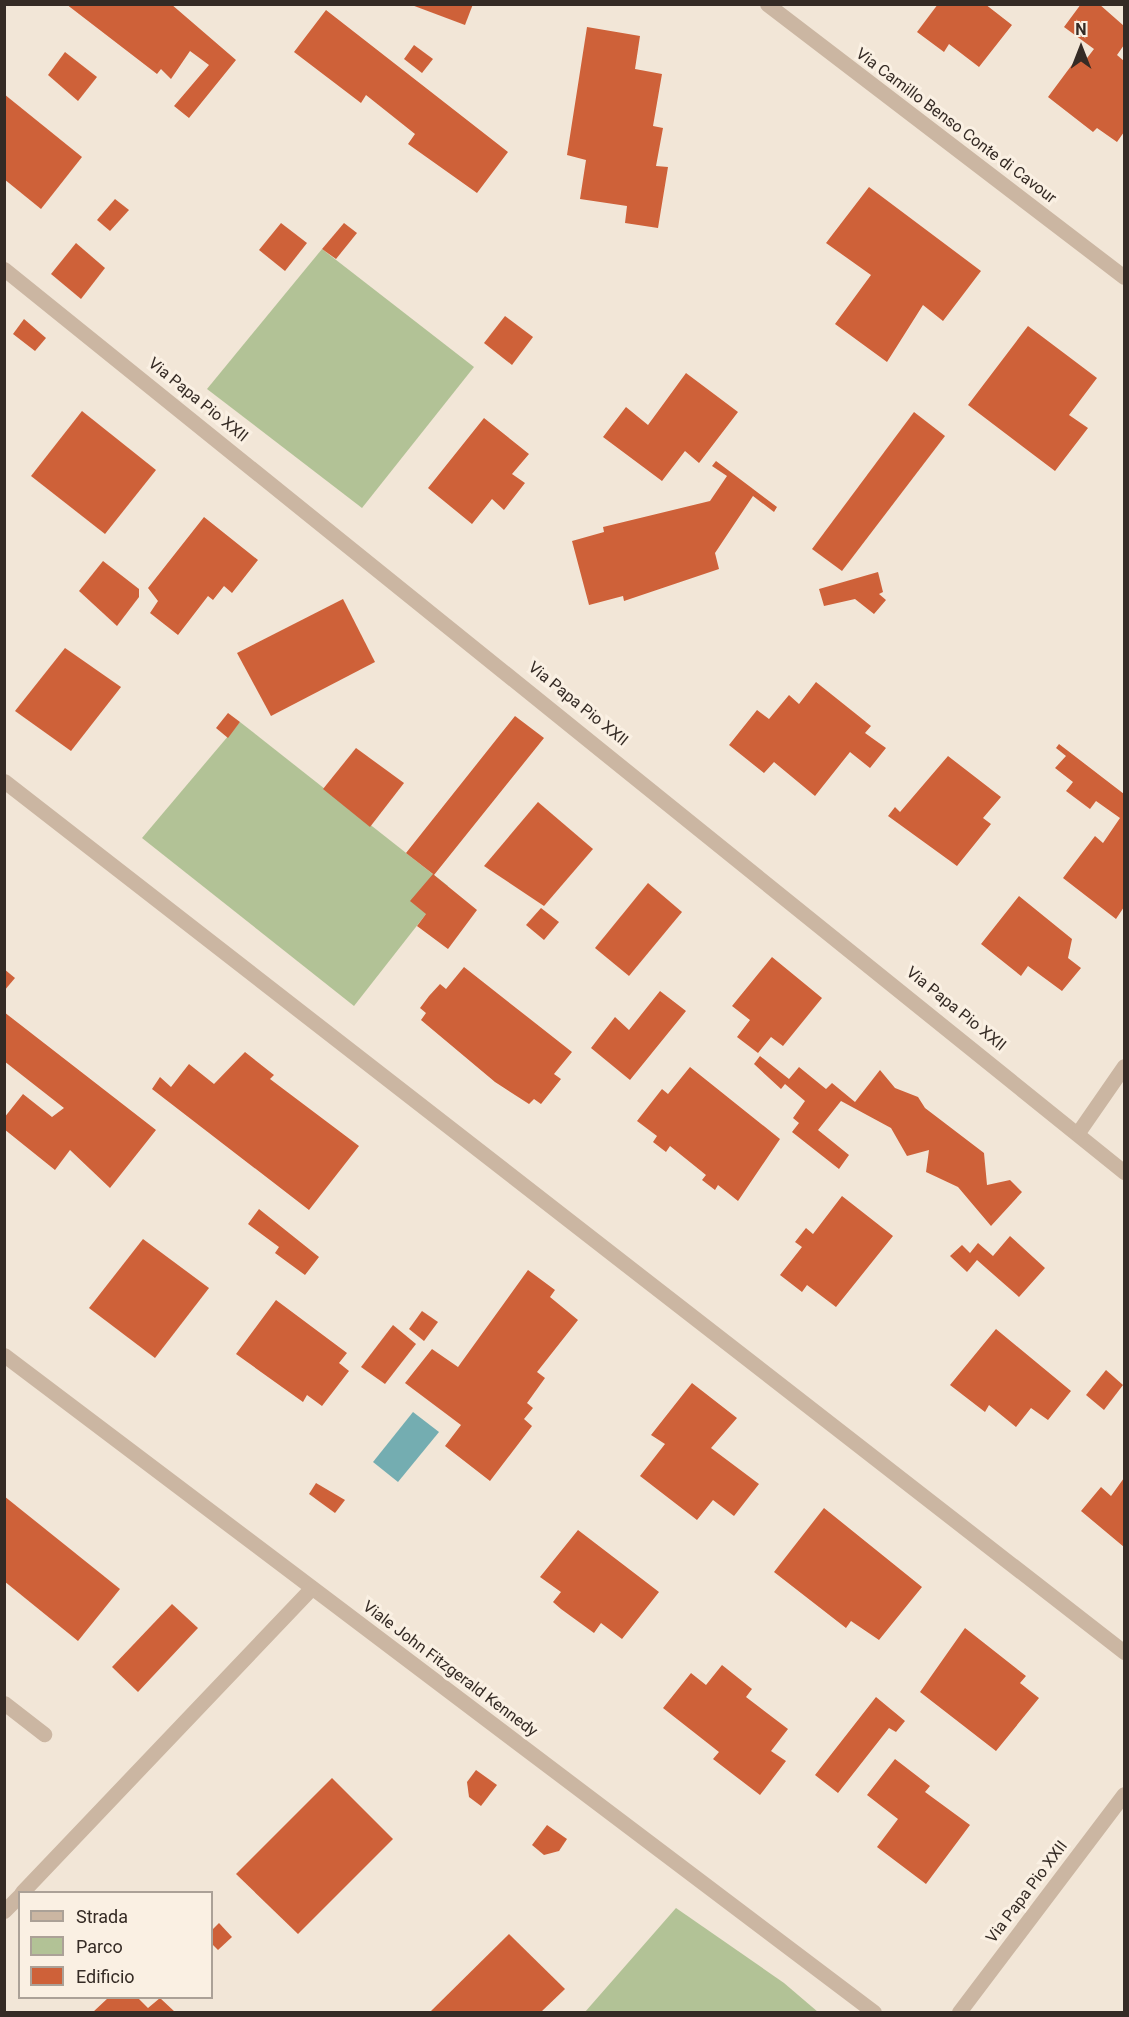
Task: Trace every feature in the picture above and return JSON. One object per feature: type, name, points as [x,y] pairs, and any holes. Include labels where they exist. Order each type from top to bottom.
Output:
[{"type":"street","name":"Via Camillo Benso Conte di Cavour","points":[[767,4],[1125,277]]},
{"type":"street","name":"Via Papa Pio XXII","points":[[4,268],[1079,1131],[1125,1172]]},
{"type":"street","points":[[4,781],[1125,1652]]},
{"type":"street","points":[[1079,1131],[1125,1066]]},
{"type":"street","name":"Viale John Fitzgerald Kennedy","points":[[4,1355],[874,2013]]},
{"type":"street","points":[[24,1891],[108,1799],[312,1588]]},
{"type":"street","points":[[4,1703],[44,1734]]},
{"type":"street","name":"Via Papa Pio XXII","points":[[959,2013],[1125,1794]]},
{"type":"street","points":[[4,1911],[18,1897]]},
{"type":"green space","points":[[322,249],[474,367],[362,508],[207,389]]},
{"type":"green space","points":[[240,722],[448,886],[354,1006],[142,838]]},
{"type":"green space","points":[[676,1908],[784,1983],[818,2012],[585,2012]]},
{"type":"water","points":[[413,1412],[439,1432],[398,1482],[373,1462]]},
{"type":"building","points":[[66,4],[171,4],[236,60],[189,118],[174,106],[209,65],[190,51],[171,79],[161,69],[157,74]]},
{"type":"building","points":[[409,4],[473,4],[465,25]]},
{"type":"building","points":[[938,4],[985,4],[1012,25],[979,67],[949,44],[944,52],[917,32]]},
{"type":"building","points":[[1081,4],[1099,4],[1124,26],[1124,45],[1117,55],[1124,61],[1124,132],[1117,142],[1097,128],[1093,132],[1048,97],[1077,58],[1084,62],[1094,49],[1064,27]]},
{"type":"building","points":[[326,10],[508,152],[477,193],[408,144],[415,134],[366,95],[361,103],[294,52]]},
{"type":"building","points":[[587,27],[640,36],[635,69],[662,74],[653,126],[663,128],[656,166],[668,167],[658,228],[625,223],[627,206],[580,199],[586,160],[567,155]]},
{"type":"building","points":[[414,45],[433,59],[422,73],[404,59]]},
{"type":"building","points":[[65,52],[97,77],[78,101],[48,75]]},
{"type":"building","points":[[4,94],[82,157],[41,209],[4,179]]},
{"type":"building","points":[[869,187],[981,271],[943,321],[923,305],[887,362],[835,324],[871,275],[826,243]]},
{"type":"building","points":[[115,199],[129,210],[110,231],[97,220]]},
{"type":"building","points":[[281,223],[307,243],[285,271],[259,250]]},
{"type":"building","points":[[344,223],[357,233],[336,259],[322,249]]},
{"type":"building","points":[[76,243],[105,268],[81,299],[51,274]]},
{"type":"building","points":[[505,316],[533,337],[512,365],[484,343]]},
{"type":"building","points":[[24,319],[46,338],[35,351],[13,334]]},
{"type":"building","points":[[1028,326],[1097,378],[1069,415],[1088,428],[1055,471],[968,405]]},
{"type":"building","points":[[686,373],[738,412],[699,463],[685,451],[662,481],[603,437],[626,407],[648,425]]},
{"type":"building","points":[[82,411],[156,470],[105,534],[31,476]]},
{"type":"building","points":[[914,412],[945,436],[842,571],[812,549]]},
{"type":"building","points":[[484,418],[529,454],[512,474],[525,483],[504,510],[492,499],[472,524],[428,488]]},
{"type":"building","points":[[716,461],[777,507],[774,512],[753,496],[715,553],[719,569],[624,601],[623,596],[589,605],[572,541],[604,532],[603,527],[710,501],[727,476],[712,466]]},
{"type":"building","points":[[204,517],[258,560],[232,593],[224,586],[213,600],[208,596],[178,635],[150,613],[158,601],[148,588]]},
{"type":"building","points":[[103,561],[139,589],[139,597],[117,626],[79,591]]},
{"type":"building","points":[[878,572],[883,592],[879,594],[886,600],[874,614],[855,599],[824,606],[819,589]]},
{"type":"building","points":[[343,599],[375,662],[271,716],[237,653]]},
{"type":"building","points":[[65,648],[121,687],[71,751],[15,711]]},
{"type":"building","points":[[816,682],[871,726],[865,733],[886,748],[870,768],[850,752],[815,796],[774,762],[764,773],[729,745],[757,710],[769,719],[789,695],[799,704]]},
{"type":"building","points":[[228,713],[240,722],[228,738],[216,728]]},
{"type":"building","points":[[515,716],[544,738],[434,875],[477,910],[448,949],[417,926],[426,914],[410,901],[433,874],[406,853]]},
{"type":"building","points":[[1059,744],[1124,794],[1124,907],[1116,919],[1063,878],[1095,836],[1103,843],[1120,818],[1096,801],[1090,809],[1066,791],[1073,782],[1055,768],[1066,756],[1056,748]]},
{"type":"building","points":[[356,748],[404,783],[370,827],[323,789]]},
{"type":"building","points":[[948,756],[1001,797],[983,818],[991,824],[957,866],[888,816],[895,807],[900,812]]},
{"type":"building","points":[[538,802],[593,849],[544,906],[484,866]]},
{"type":"building","points":[[648,883],[682,912],[629,976],[595,948]]},
{"type":"building","points":[[1019,896],[1072,939],[1068,958],[1081,968],[1062,991],[1028,966],[1021,976],[981,944]]},
{"type":"building","points":[[541,908],[559,922],[544,940],[526,925]]},
{"type":"building","points":[[772,957],[822,998],[783,1046],[771,1037],[758,1053],[737,1037],[750,1020],[732,1006]]},
{"type":"building","points":[[464,967],[572,1052],[554,1074],[561,1079],[541,1104],[534,1099],[529,1104],[495,1082],[421,1020],[426,1013],[420,1008],[429,996],[440,984],[446,989]]},
{"type":"building","points":[[4,969],[15,978],[4,991]]},
{"type":"building","points":[[660,991],[686,1011],[630,1080],[591,1048],[615,1017],[629,1030]]},
{"type":"building","points":[[4,1012],[156,1130],[110,1188],[70,1150],[55,1170],[4,1129],[4,1118],[23,1094],[52,1117],[64,1108],[4,1061]]},
{"type":"building","points":[[245,1052],[274,1075],[270,1079],[359,1146],[309,1210],[152,1089],[160,1077],[171,1087],[189,1064],[214,1084]]},
{"type":"building","points":[[760,1056],[789,1079],[799,1067],[826,1089],[832,1083],[855,1102],[880,1070],[895,1088],[918,1097],[925,1108],[984,1153],[987,1185],[1010,1180],[1022,1192],[991,1226],[958,1187],[926,1172],[929,1150],[907,1156],[891,1128],[841,1101],[818,1130],[849,1155],[839,1169],[792,1132],[799,1123],[793,1118],[805,1101],[785,1084],[781,1089],[754,1064]]},
{"type":"building","points":[[690,1067],[780,1139],[738,1201],[718,1185],[715,1190],[702,1180],[706,1175],[670,1146],[666,1152],[653,1142],[657,1136],[637,1121],[662,1089],[668,1094]]},
{"type":"building","points":[[842,1196],[893,1236],[836,1307],[807,1285],[802,1292],[780,1275],[802,1247],[795,1242],[806,1228],[813,1234]]},
{"type":"building","points":[[259,1209],[319,1257],[305,1275],[275,1253],[279,1247],[248,1224]]},
{"type":"building","points":[[1010,1236],[1045,1268],[1019,1297],[977,1260],[967,1272],[950,1256],[962,1245],[970,1253],[978,1243],[993,1256]]},
{"type":"building","points":[[143,1239],[209,1288],[155,1358],[89,1308]]},
{"type":"building","points":[[528,1270],[555,1290],[550,1297],[578,1320],[537,1372],[545,1378],[527,1403],[533,1408],[524,1419],[532,1426],[490,1481],[445,1446],[461,1425],[405,1383],[432,1349],[458,1367]]},
{"type":"building","points":[[276,1300],[347,1353],[339,1363],[349,1371],[322,1406],[307,1395],[303,1402],[236,1354]]},
{"type":"building","points":[[422,1311],[438,1322],[424,1341],[409,1329]]},
{"type":"building","points":[[393,1325],[416,1344],[385,1384],[361,1367]]},
{"type":"building","points":[[996,1329],[1071,1391],[1048,1420],[1031,1408],[1016,1427],[989,1405],[985,1412],[950,1385]]},
{"type":"building","points":[[1106,1370],[1123,1385],[1104,1410],[1086,1395]]},
{"type":"building","points":[[692,1383],[737,1418],[711,1448],[759,1484],[734,1516],[713,1500],[697,1520],[640,1476],[665,1444],[651,1435]]},
{"type":"building","points":[[1124,1478],[1124,1547],[1081,1511],[1101,1487],[1111,1496]]},
{"type":"building","points":[[316,1483],[345,1500],[335,1513],[309,1494]]},
{"type":"building","points":[[4,1496],[120,1589],[78,1641],[4,1581]]},
{"type":"building","points":[[824,1508],[922,1587],[879,1640],[851,1621],[846,1628],[774,1572]]},
{"type":"building","points":[[578,1530],[659,1592],[622,1639],[601,1623],[594,1633],[561,1609],[553,1602],[561,1592],[540,1577]]},
{"type":"building","points":[[172,1604],[198,1628],[138,1692],[112,1667]]},
{"type":"building","points":[[965,1628],[1026,1676],[1020,1683],[1039,1698],[996,1751],[920,1692]]},
{"type":"building","points":[[722,1665],[752,1689],[746,1697],[788,1729],[771,1751],[786,1761],[760,1795],[713,1759],[719,1752],[663,1708],[691,1673],[706,1685]]},
{"type":"building","points":[[876,1697],[905,1721],[896,1732],[889,1728],[838,1793],[815,1775]]},
{"type":"building","points":[[895,1759],[930,1786],[925,1792],[970,1825],[926,1884],[877,1847],[898,1819],[867,1795]]},
{"type":"building","points":[[476,1770],[497,1785],[481,1806],[469,1797],[467,1782]]},
{"type":"building","points":[[332,1778],[393,1839],[298,1934],[236,1874]]},
{"type":"building","points":[[547,1825],[567,1839],[559,1851],[544,1855],[532,1845]]},
{"type":"building","points":[[219,1923],[232,1937],[218,1950],[213,1945],[213,1929]]},
{"type":"building","points":[[509,1934],[565,1989],[541,2012],[430,2012]]},
{"type":"building","points":[[107,1999],[139,1999],[148,2008],[161,1999],[175,2012],[93,2012]]}]
